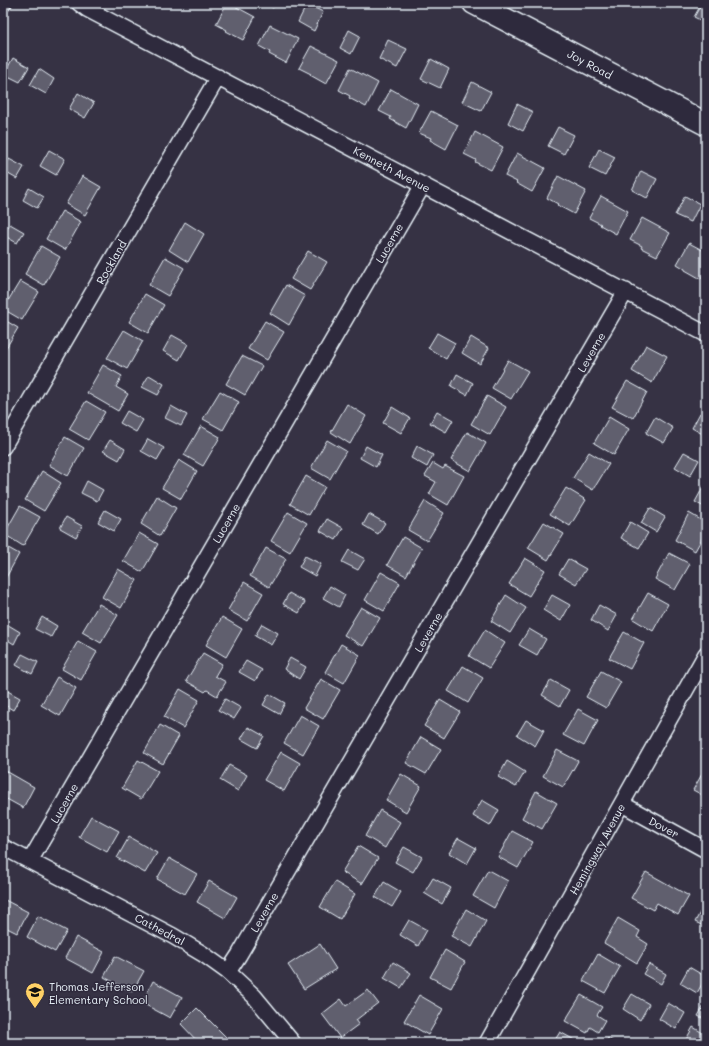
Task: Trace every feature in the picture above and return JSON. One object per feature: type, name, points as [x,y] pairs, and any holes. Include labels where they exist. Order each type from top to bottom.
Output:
[{"type":"main road","name":"Joy Road","points":[[474,3],[706,124]]},
{"type":"street","name":"Kenneth Avenue","points":[[79,3],[87,9],[706,334]]},
{"type":"street","name":"Rockland","points":[[3,447],[218,77]]},
{"type":"street","name":"Lucerne","points":[[30,861],[422,184]]},
{"type":"street","name":"Leverne","points":[[228,972],[626,291]]},
{"type":"street","name":"Hemingway Avenue","points":[[487,1043],[706,654]]},
{"type":"street","name":"Dover","points":[[622,804],[706,850]]},
{"type":"street","name":"Cathedral","points":[[3,847],[173,936],[204,954],[228,972],[254,996],[293,1043]]},
{"type":"building","points":[[227,3],[255,17],[243,40],[216,24]]},
{"type":"building","points":[[265,3],[276,3],[273,8]]},
{"type":"building","points":[[702,3],[706,3],[706,23],[694,17]]},
{"type":"building","points":[[307,4],[323,12],[314,31],[298,22]]},
{"type":"building","points":[[270,25],[298,39],[286,63],[269,54],[270,52],[259,46]]},
{"type":"building","points":[[349,30],[360,36],[351,54],[340,48]]},
{"type":"building","points":[[388,40],[407,49],[397,68],[379,59]]},
{"type":"building","points":[[311,46],[339,60],[326,84],[299,68]]},
{"type":"building","points":[[13,58],[29,67],[20,82],[4,74]]},
{"type":"building","points":[[431,59],[449,69],[440,88],[421,79]]},
{"type":"building","points":[[350,68],[378,83],[366,107],[349,98],[350,96],[339,90]]},
{"type":"building","points":[[39,69],[54,79],[46,94],[30,85]]},
{"type":"building","points":[[472,82],[491,92],[481,111],[462,102]]},
{"type":"building","points":[[391,89],[418,104],[406,128],[390,119],[391,117],[379,111]]},
{"type":"building","points":[[78,93],[94,103],[85,118],[69,109]]},
{"type":"building","points":[[517,104],[533,112],[523,131],[508,123]]},
{"type":"building","points":[[431,111],[458,125],[446,149],[430,140],[431,138],[419,133]]},
{"type":"building","points":[[558,127],[574,135],[564,154],[548,146]]},
{"type":"building","points":[[475,132],[503,147],[491,170],[475,162],[476,160],[464,154]]},
{"type":"building","points":[[599,149],[615,157],[605,176],[589,168]]},
{"type":"building","points":[[49,150],[65,159],[56,175],[40,166]]},
{"type":"building","points":[[517,153],[545,168],[532,192],[505,176]]},
{"type":"building","points":[[9,159],[24,167],[17,179],[3,171]]},
{"type":"building","points":[[641,171],[657,179],[647,198],[632,190]]},
{"type":"building","points":[[82,176],[101,187],[85,215],[66,204]]},
{"type":"building","points":[[558,176],[586,191],[574,214],[547,198]]},
{"type":"building","points":[[29,188],[44,197],[37,208],[23,200]]},
{"type":"building","points":[[601,196],[628,211],[616,234],[589,218]]},
{"type":"building","points":[[685,196],[700,204],[691,222],[675,215]]},
{"type":"building","points":[[62,211],[81,222],[65,250],[46,239]]},
{"type":"building","points":[[642,218],[670,233],[657,256],[641,248],[642,246],[630,240]]},
{"type":"building","points":[[185,222],[204,234],[188,262],[169,250]]},
{"type":"building","points":[[10,224],[24,232],[17,243],[3,235]]},
{"type":"building","points":[[689,243],[706,252],[706,268],[701,279],[677,264]]},
{"type":"building","points":[[41,246],[60,257],[44,285],[25,274]]},
{"type":"building","points":[[308,251],[327,262],[310,290],[291,279]]},
{"type":"building","points":[[165,257],[184,268],[168,296],[149,285]]},
{"type":"building","points":[[20,281],[39,292],[22,320],[3,309]]},
{"type":"building","points":[[286,285],[305,296],[289,325],[270,313]]},
{"type":"building","points":[[145,294],[164,305],[148,333],[129,322]]},
{"type":"building","points":[[3,319],[18,328],[3,353]]},
{"type":"building","points":[[265,321],[284,332],[267,360],[248,349]]},
{"type":"building","points":[[124,330],[143,341],[127,369],[107,358]]},
{"type":"building","points":[[437,333],[455,343],[446,359],[428,348]]},
{"type":"building","points":[[172,335],[188,344],[179,360],[163,351]]},
{"type":"building","points":[[471,337],[489,348],[480,364],[462,353]]},
{"type":"building","points":[[646,345],[667,356],[652,383],[632,371]]},
{"type":"building","points":[[242,356],[262,366],[245,395],[226,384]]},
{"type":"building","points":[[508,360],[528,371],[511,399],[492,388]]},
{"type":"building","points":[[103,365],[122,376],[116,387],[128,394],[118,411],[87,393]]},
{"type":"building","points":[[457,374],[473,383],[467,395],[451,386]]},
{"type":"building","points":[[149,375],[164,384],[158,395],[142,387]]},
{"type":"building","points":[[627,381],[647,392],[633,418],[612,407]]},
{"type":"building","points":[[220,391],[239,402],[223,430],[203,419]]},
{"type":"building","points":[[487,396],[506,407],[490,435],[471,424]]},
{"type":"building","points":[[86,401],[105,412],[88,440],[69,429]]},
{"type":"building","points":[[347,404],[366,416],[350,444],[331,432]]},
{"type":"building","points":[[171,406],[187,415],[181,426],[165,418]]},
{"type":"building","points":[[392,407],[410,418],[401,433],[383,423]]},
{"type":"building","points":[[127,411],[143,420],[136,432],[120,423]]},
{"type":"building","points":[[437,411],[453,420],[446,432],[430,423]]},
{"type":"building","points":[[700,413],[706,416],[706,436],[692,428]]},
{"type":"building","points":[[609,417],[629,429],[614,455],[594,443]]},
{"type":"building","points":[[655,417],[673,428],[664,443],[646,433]]},
{"type":"building","points":[[201,426],[220,437],[203,466],[184,455]]},
{"type":"building","points":[[467,432],[486,443],[470,471],[451,460]]},
{"type":"building","points":[[65,437],[84,448],[68,476],[49,465]]},
{"type":"building","points":[[148,439],[164,448],[157,460],[141,451]]},
{"type":"building","points":[[110,440],[125,449],[119,460],[103,451]]},
{"type":"building","points":[[327,440],[346,451],[330,479],[311,468]]},
{"type":"building","points":[[366,446],[382,455],[376,467],[360,458]]},
{"type":"building","points":[[417,446],[433,455],[427,467],[411,458]]},
{"type":"building","points":[[589,452],[609,464],[593,490],[573,478]]},
{"type":"building","points":[[684,452],[699,460],[690,476],[675,467]]},
{"type":"building","points":[[179,460],[197,471],[181,499],[162,488]]},
{"type":"building","points":[[433,463],[443,469],[445,466],[464,476],[448,505],[429,494],[436,482],[425,476]]},
{"type":"building","points":[[42,471],[61,483],[44,511],[25,500]]},
{"type":"building","points":[[306,476],[325,487],[309,515],[290,504]]},
{"type":"building","points":[[87,481],[103,490],[97,501],[81,493]]},
{"type":"building","points":[[706,482],[706,508],[695,502]]},
{"type":"building","points":[[566,488],[586,500],[570,526],[550,514]]},
{"type":"building","points":[[157,496],[176,508],[160,536],[141,524]]},
{"type":"building","points":[[425,501],[444,513],[427,541],[408,530]]},
{"type":"building","points":[[20,506],[40,517],[23,546],[4,534]]},
{"type":"building","points":[[650,508],[665,517],[656,532],[641,523]]},
{"type":"building","points":[[105,510],[121,519],[114,531],[98,522]]},
{"type":"building","points":[[288,512],[307,523],[290,552],[271,541]]},
{"type":"building","points":[[689,513],[706,523],[706,531],[695,551],[675,540]]},
{"type":"building","points":[[369,514],[385,523],[378,534],[363,525]]},
{"type":"building","points":[[66,517],[82,526],[76,537],[60,528]]},
{"type":"building","points":[[327,519],[343,528],[336,540],[320,531]]},
{"type":"building","points":[[544,522],[564,534],[548,560],[528,548]]},
{"type":"building","points":[[630,522],[648,533],[639,548],[621,538]]},
{"type":"building","points":[[139,533],[158,544],[142,572],[123,561]]},
{"type":"building","points":[[403,537],[422,548],[406,576],[387,565]]},
{"type":"building","points":[[3,545],[19,554],[3,583]]},
{"type":"building","points":[[266,548],[286,559],[269,587],[250,576]]},
{"type":"building","points":[[349,550],[365,559],[358,570],[342,562]]},
{"type":"building","points":[[669,553],[690,564],[675,590],[655,579]]},
{"type":"building","points":[[305,556],[321,564],[315,576],[299,567]]},
{"type":"building","points":[[525,558],[545,570],[529,596],[509,584]]},
{"type":"building","points":[[568,559],[586,569],[576,584],[559,574]]},
{"type":"building","points":[[118,569],[137,580],[121,608],[102,597]]},
{"type":"building","points":[[381,572],[400,583],[384,611],[365,600]]},
{"type":"building","points":[[244,582],[263,593],[247,621],[228,610]]},
{"type":"building","points":[[330,586],[345,595],[339,607],[323,598]]},
{"type":"building","points":[[3,593],[8,596],[3,605]]},
{"type":"building","points":[[289,593],[305,602],[299,613],[283,604]]},
{"type":"building","points":[[648,593],[668,604],[653,631],[633,619]]},
{"type":"building","points":[[506,595],[526,608],[510,633],[491,621]]},
{"type":"building","points":[[552,595],[570,605],[561,621],[543,610]]},
{"type":"building","points":[[99,604],[118,615],[101,643],[82,632]]},
{"type":"building","points":[[599,605],[617,615],[608,631],[591,620]]},
{"type":"building","points":[[361,607],[380,618],[363,646],[344,635]]},
{"type":"building","points":[[42,617],[57,626],[51,637],[35,629]]},
{"type":"building","points":[[222,617],[242,629],[226,657],[206,645]]},
{"type":"building","points":[[5,623],[20,632],[14,644],[3,637],[3,626]]},
{"type":"building","points":[[262,624],[278,633],[271,645],[255,636]]},
{"type":"building","points":[[529,629],[546,639],[537,655],[519,645]]},
{"type":"building","points":[[485,630],[505,643],[489,668],[469,656]]},
{"type":"building","points":[[624,632],[644,643],[630,669],[609,658]]},
{"type":"building","points":[[78,641],[97,652],[81,680],[62,669]]},
{"type":"building","points":[[341,644],[360,655],[344,683],[325,672]]},
{"type":"building","points":[[203,653],[222,664],[215,676],[226,682],[217,696],[207,690],[205,692],[186,681]]},
{"type":"building","points":[[22,654],[38,662],[32,674],[16,665]]},
{"type":"building","points":[[290,658],[306,667],[299,679],[284,669]]},
{"type":"building","points":[[246,661],[262,670],[255,681],[239,672]]},
{"type":"building","points":[[463,666],[483,678],[468,703],[448,691]]},
{"type":"building","points":[[601,671],[621,682],[606,708],[586,697]]},
{"type":"building","points":[[57,677],[76,688],[60,716],[41,705]]},
{"type":"building","points":[[321,679],[340,690],[323,719],[304,708]]},
{"type":"building","points":[[551,680],[569,690],[560,706],[542,695]]},
{"type":"building","points":[[4,689],[20,698],[13,710],[3,704]]},
{"type":"building","points":[[180,689],[199,700],[183,728],[164,717]]},
{"type":"building","points":[[269,694],[285,703],[279,714],[263,705]]},
{"type":"building","points":[[225,699],[241,708],[234,719],[218,710]]},
{"type":"building","points":[[440,700],[460,712],[444,738],[424,726]]},
{"type":"building","points":[[578,709],[598,720],[584,746],[563,735]]},
{"type":"building","points":[[300,715],[319,726],[303,754],[284,743]]},
{"type":"building","points":[[526,720],[544,730],[535,746],[517,735]]},
{"type":"building","points":[[160,725],[179,736],[163,764],[144,753]]},
{"type":"building","points":[[248,727],[264,736],[257,748],[241,739]]},
{"type":"building","points":[[421,737],[441,749],[426,774],[406,763]]},
{"type":"building","points":[[557,750],[578,761],[563,787],[543,776]]},
{"type":"building","points":[[281,752],[300,763],[284,791],[264,780]]},
{"type":"building","points":[[138,760],[158,771],[141,799],[122,788]]},
{"type":"building","points":[[507,761],[525,772],[516,787],[498,777]]},
{"type":"building","points":[[229,765],[247,775],[238,791],[220,780]]},
{"type":"building","points":[[706,767],[706,797],[693,790]]},
{"type":"building","points":[[6,771],[34,787],[23,808],[3,797],[3,777]]},
{"type":"building","points":[[401,774],[421,786],[406,812],[386,800]]},
{"type":"building","points":[[536,791],[557,803],[542,829],[522,818]]},
{"type":"building","points":[[482,800],[499,810],[490,826],[473,816]]},
{"type":"building","points":[[380,810],[400,822],[385,848],[365,836]]},
{"type":"building","points":[[91,816],[119,831],[107,852],[79,837]]},
{"type":"building","points":[[512,831],[533,842],[518,868],[498,857]]},
{"type":"building","points":[[129,837],[157,853],[145,873],[117,858]]},
{"type":"building","points":[[458,838],[476,848],[467,864],[449,853]]},
{"type":"building","points":[[358,846],[378,858],[362,884],[342,872]]},
{"type":"building","points":[[404,847],[422,857],[413,872],[395,862]]},
{"type":"building","points":[[169,858],[197,874],[185,894],[157,879]]},
{"type":"building","points":[[488,870],[508,881],[494,908],[473,896]]},
{"type":"building","points":[[646,872],[689,896],[678,915],[657,903],[653,910],[631,898]]},
{"type":"building","points":[[433,878],[451,888],[442,904],[424,893]]},
{"type":"building","points":[[209,881],[237,897],[225,918],[197,902]]},
{"type":"building","points":[[335,882],[355,894],[340,919],[320,907]]},
{"type":"building","points":[[384,882],[401,892],[392,907],[375,897]]},
{"type":"building","points":[[3,899],[28,912],[17,933],[3,926]]},
{"type":"building","points":[[706,901],[706,927],[695,922]]},
{"type":"building","points":[[466,909],[486,921],[472,947],[451,936]]},
{"type":"building","points":[[38,916],[67,931],[55,952],[27,937]]},
{"type":"building","points":[[618,918],[640,931],[637,937],[648,944],[637,963],[604,943]]},
{"type":"building","points":[[409,920],[427,930],[418,946],[400,935]]},
{"type":"building","points":[[76,937],[104,952],[93,973],[65,958]]},
{"type":"building","points":[[320,944],[336,969],[304,989],[288,965]]},
{"type":"building","points":[[445,950],[465,962],[451,988],[430,977]]},
{"type":"building","points":[[598,954],[620,967],[605,993],[583,981]]},
{"type":"building","points":[[115,956],[144,971],[132,992],[104,977]]},
{"type":"building","points":[[393,962],[411,973],[401,988],[384,978]]},
{"type":"building","points":[[649,964],[666,974],[661,984],[643,974]]},
{"type":"building","points":[[689,967],[706,977],[697,993],[680,983]]},
{"type":"building","points":[[153,981],[182,997],[170,1018],[142,1003]]},
{"type":"building","points":[[368,990],[378,1003],[356,1020],[359,1024],[340,1038],[322,1014],[341,999],[346,1006]]},
{"type":"building","points":[[632,994],[649,1004],[640,1020],[623,1009]]},
{"type":"building","points":[[419,995],[443,1009],[428,1035],[404,1021]]},
{"type":"building","points":[[581,995],[602,1007],[597,1015],[605,1020],[598,1032],[590,1027],[587,1033],[565,1021]]},
{"type":"building","points":[[706,1002],[706,1020],[698,1016]]},
{"type":"building","points":[[668,1003],[685,1013],[676,1029],[659,1019]]},
{"type":"building","points":[[197,1008],[228,1039],[224,1043],[199,1043],[181,1024]]},
{"type":"building","points":[[693,1027],[706,1035],[706,1043],[684,1043]]},
{"type":"building","points":[[560,1032],[580,1043],[553,1043]]},
{"type":"building","points":[[374,1038],[379,1043],[368,1043]]},
{"type":"building","points":[[406,1038],[415,1043],[403,1043]]},
{"type":"building","points":[[608,1038],[616,1043],[605,1043]]},
{"type":"place","name":"Thomas Jefferson Elementary School","points":[[35,1009]]}]
